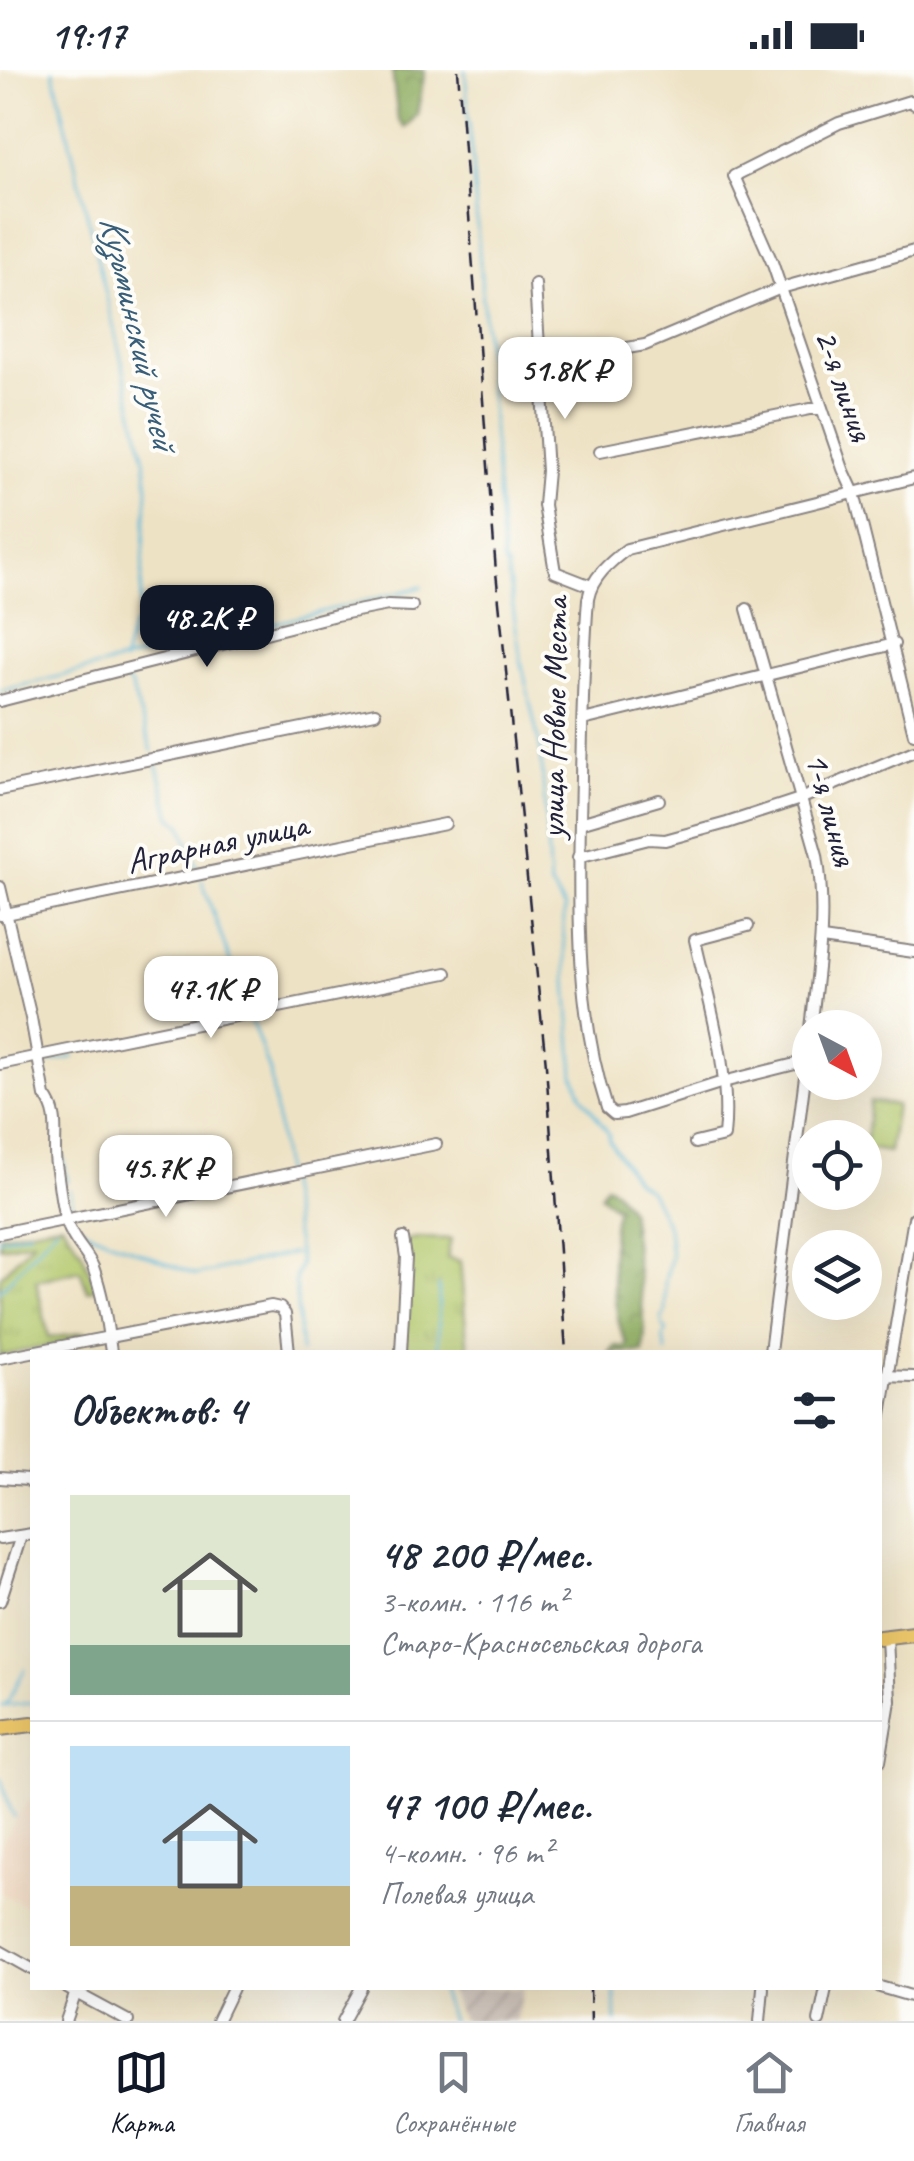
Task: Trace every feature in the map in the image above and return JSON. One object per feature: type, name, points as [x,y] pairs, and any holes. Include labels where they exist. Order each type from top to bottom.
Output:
[{"type":"main road","points":[[884,1637],[914,1634]]},
{"type":"main road","points":[[0,1728],[30,1724]]},
{"type":"street","name":"2-я линия","points":[[914,104],[900,104],[839,124],[734,176],[782,288],[854,493],[914,734]]},
{"type":"street","points":[[544,381],[580,356],[644,345],[782,288],[914,252]]},
{"type":"street","name":"улица Новые Места","points":[[536,284],[548,471],[544,505],[555,572],[590,586],[584,645],[578,857],[581,970],[604,1098],[610,1112],[626,1113],[723,1082]]},
{"type":"street","points":[[600,451],[822,409]]},
{"type":"street","points":[[590,586],[627,549],[914,478]]},
{"type":"street","points":[[0,702],[336,616],[388,605],[412,606]]},
{"type":"street","name":"1-я линия","points":[[747,609],[817,855],[823,889],[822,939],[813,1010]]},
{"type":"street","points":[[583,720],[894,644]]},
{"type":"street","points":[[0,790],[375,714]]},
{"type":"street","points":[[578,857],[649,839],[665,840],[800,800],[914,751]]},
{"type":"street","points":[[580,822],[659,800]]},
{"type":"street","name":"Аграрная улица","points":[[3,915],[445,824]]},
{"type":"street","points":[[0,887],[3,915],[56,1127],[56,1162],[70,1232],[92,1266],[111,1350]]},
{"type":"street","points":[[695,1144],[724,1136],[726,1110],[713,1020],[695,940],[748,926]]},
{"type":"street","points":[[822,939],[914,952]]},
{"type":"street","points":[[0,1064],[446,974]]},
{"type":"street","points":[[723,1082],[792,1065]]},
{"type":"street","points":[[770,1350],[802,1100]]},
{"type":"street","points":[[0,1233],[436,1144]]},
{"type":"street","points":[[914,1218],[884,1376],[914,1378]]},
{"type":"street","points":[[400,1350],[406,1257],[403,1238]]},
{"type":"street","points":[[39,1350],[271,1306],[285,1314],[289,1350]]},
{"type":"street","points":[[0,1358],[30,1352]]},
{"type":"street","points":[[0,1478],[30,1482]]},
{"type":"street","points":[[0,1539],[27,1535]]},
{"type":"street","points":[[0,1600],[27,1535]]},
{"type":"street","points":[[882,1749],[890,1702],[884,1637]]},
{"type":"street","points":[[0,1951],[30,1968]]},
{"type":"street","points":[[882,1988],[914,1997]]},
{"type":"street","points":[[66,2021],[74,1990]]},
{"type":"street","points":[[76,1990],[128,2021]]},
{"type":"street","points":[[217,2021],[232,1990]]},
{"type":"street","points":[[344,2021],[360,1990]]},
{"type":"street","points":[[760,2021],[763,1990]]},
{"type":"street","points":[[819,2021],[826,1990]]},
{"type":"shaded area","points":[[30,1800],[30,1908],[0,1892],[0,1847]]},
{"type":"shaded area","points":[[450,1990],[523,1990],[515,2021],[462,2020]]},
{"type":"green space","points":[[392,70],[425,70],[417,115],[405,128],[398,120]]},
{"type":"green space","points":[[870,1101],[896,1105],[889,1152],[882,1151],[882,1120],[868,1120]]},
{"type":"green space","points":[[606,1185],[614,1189],[630,1210],[645,1329],[643,1350],[612,1350],[627,1343],[618,1318],[613,1278],[612,1237],[617,1209],[600,1195]]},
{"type":"green space","points":[[62,1223],[81,1250],[96,1288],[88,1291],[80,1270],[36,1281],[49,1338],[76,1334],[79,1338],[78,1333],[85,1332],[86,1338],[0,1356],[0,1277],[33,1241],[0,1247],[0,1235]]},
{"type":"green space","points":[[451,1239],[447,1258],[460,1261],[468,1350],[405,1350],[405,1240]]},
{"type":"waterway","name":"Кузьминский ручей","points":[[53,70],[145,459],[148,487],[139,622],[132,628],[123,663]]},
{"type":"waterway","points":[[465,70],[503,562],[541,752],[550,885],[565,909],[574,1075],[609,1140],[635,1180],[650,1191],[668,1227],[671,1256],[662,1317],[667,1331],[663,1337],[666,1350]]},
{"type":"waterway","points":[[0,691],[422,587]]},
{"type":"waterway","name":"Кузьминский ручей","points":[[123,678],[131,686],[152,751]]},
{"type":"waterway","name":"Кузьминский ручей","points":[[157,764],[171,817],[181,824],[198,869]]},
{"type":"waterway","name":"Кузьминский ручей","points":[[202,881],[246,1007]]},
{"type":"waterway","name":"Кузьминский ручей","points":[[251,1019],[270,1072],[284,1172]]},
{"type":"waterway","points":[[44,1063],[74,1057]]},
{"type":"waterway","points":[[0,1071],[31,1065]]},
{"type":"waterway","points":[[63,1158],[68,1182]]},
{"type":"waterway","name":"Кузьминский ручей","points":[[286,1180],[300,1264],[295,1279],[301,1350]]},
{"type":"waterway","points":[[70,1189],[74,1212]]},
{"type":"waterway","points":[[76,1223],[196,1275],[294,1253]]},
{"type":"waterway","points":[[0,1291],[56,1227]]},
{"type":"waterway","points":[[0,1239],[29,1232]]},
{"type":"waterway","points":[[438,1350],[439,1285]]},
{"type":"waterway","points":[[6,1705],[25,1669]]},
{"type":"waterway","points":[[2,1706],[30,1703]]},
{"type":"waterway","points":[[0,1778],[15,1817]]},
{"type":"waterway","name":"Кузьминский ручей","points":[[441,1990],[451,2021]]},
{"type":"waterway","points":[[615,1990],[616,2021]]},
{"type":"railway","points":[[458,70],[496,572],[546,1065],[566,1350]]},
{"type":"railway","points":[[590,1990],[591,2021]]}]
